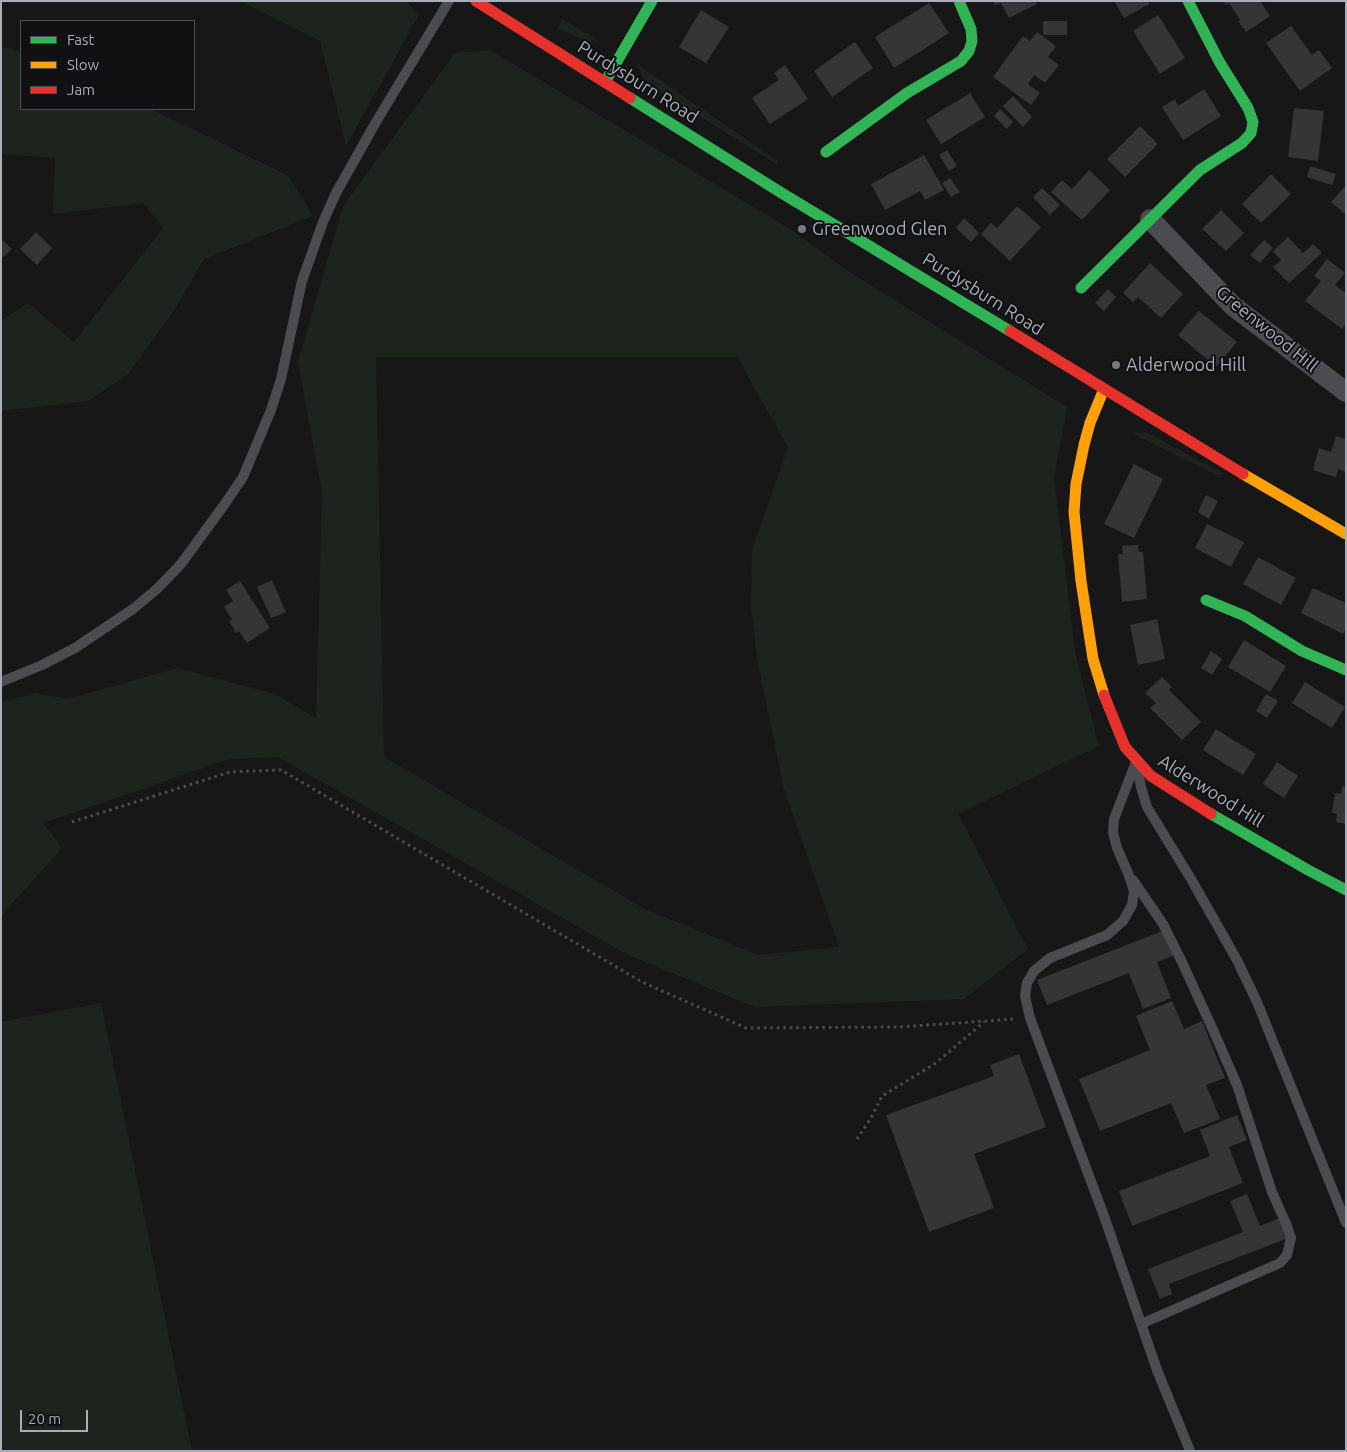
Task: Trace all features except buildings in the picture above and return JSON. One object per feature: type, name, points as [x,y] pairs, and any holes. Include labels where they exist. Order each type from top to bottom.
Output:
[{"type":"street","name":"Purdysburn Road","points":[[476,1],[780,192],[1251,479],[1346,534]]},
{"type":"street","points":[[605,82],[652,1]]},
{"type":"street","points":[[826,152],[908,93],[960,61],[969,51],[972,41],[971,29],[959,1]]},
{"type":"street","points":[[1081,288],[1200,170],[1242,143],[1251,133],[1254,122],[1248,108],[1220,63],[1188,1]]},
{"type":"street","name":"Greenwood Hill","points":[[1150,220],[1233,306],[1346,392]]},
{"type":"street","name":"Alderwood Hill","points":[[1104,389],[1090,423],[1084,445],[1076,484],[1074,512],[1081,581],[1093,659],[1102,691],[1125,747],[1151,776],[1179,795],[1346,890]]},
{"type":"street","points":[[1206,600],[1244,616],[1302,651],[1346,670]]},
{"type":"lane","points":[[1,682],[42,665],[75,648],[133,609],[158,588],[181,564],[243,477],[271,410],[281,379],[302,280],[312,249],[330,208],[376,122],[449,1]]},
{"type":"lane","points":[[1136,761],[1114,819],[1117,848],[1134,891],[1132,905],[1122,921],[1107,935],[1050,958],[1034,971],[1027,983],[1025,996],[1030,1018],[1104,1216],[1157,1370],[1190,1451]]},
{"type":"lane","points":[[1136,761],[1147,807],[1182,862],[1237,960],[1257,1002],[1346,1223]]},
{"type":"lane","points":[[1128,873],[1163,924],[1214,1032],[1237,1085],[1272,1192],[1287,1226],[1290,1238],[1287,1255],[1280,1263],[1141,1324]]},
{"type":"path","points":[[72,822],[230,772],[280,770],[642,982],[746,1028],[899,1027],[1030,1018]]},
{"type":"path","points":[[857,1139],[871,1118],[882,1096],[936,1063],[984,1021]]},
{"type":"shaded area","points":[[240,1],[406,1],[419,15],[346,146],[320,41]]},
{"type":"shaded area","points":[[562,19],[599,41],[588,42],[557,28]]},
{"type":"shaded area","points":[[1,48],[11,48],[20,52],[20,110],[153,110],[289,176],[313,216],[204,259],[175,309],[128,374],[88,401],[1,411],[1,321],[28,303],[74,342],[163,228],[143,203],[53,214],[55,158],[1,154]]},
{"type":"shaded area","points":[[490,50],[787,227],[851,273],[1067,407],[1054,478],[1076,657],[1099,746],[958,814],[1028,949],[964,999],[755,1007],[626,954],[278,757],[229,759],[43,823],[62,848],[1,916],[1,702],[36,693],[67,699],[178,668],[275,694],[316,718],[322,493],[298,362],[343,206],[455,53]],"holes":[[[376,357],[737,357],[788,447],[752,550],[751,606],[757,659],[784,789],[839,947],[758,955],[645,909],[384,757]]]},
{"type":"shaded area","points":[[638,65],[778,161],[776,164],[653,87],[642,76]]},
{"type":"shaded area","points":[[1146,432],[1224,474],[1217,475],[1133,434]]},
{"type":"shaded area","points":[[101,1003],[192,1451],[1,1451],[1,1022]]},
{"type":"traffic: fast","points":[[605,82],[652,1]]},
{"type":"traffic: fast","points":[[826,152],[907,93],[961,61],[969,51],[972,41],[971,29],[959,1]]},
{"type":"traffic: fast","points":[[1081,288],[1200,170],[1242,143],[1251,133],[1253,122],[1248,108],[1220,63],[1188,1]]},
{"type":"traffic: fast","points":[[630,98],[780,192],[1010,331]]},
{"type":"traffic: fast","points":[[1206,600],[1245,616],[1302,651],[1346,670]]},
{"type":"traffic: fast","points":[[1211,814],[1346,890]]},
{"type":"traffic: slow","points":[[1104,389],[1090,423],[1084,445],[1076,484],[1074,512],[1081,581],[1093,659],[1104,695]]},
{"type":"traffic: slow","points":[[1243,474],[1346,534]]},
{"type":"traffic: jam","points":[[476,1],[630,98]]},
{"type":"traffic: jam","points":[[1010,331],[1243,474]]},
{"type":"traffic: jam","points":[[1104,695],[1125,747],[1151,776],[1211,814]]},
{"type":"place","name":"Greenwood Glen","points":[[802,229]]},
{"type":"place","name":"Alderwood Hill","points":[[1116,365]]}]
